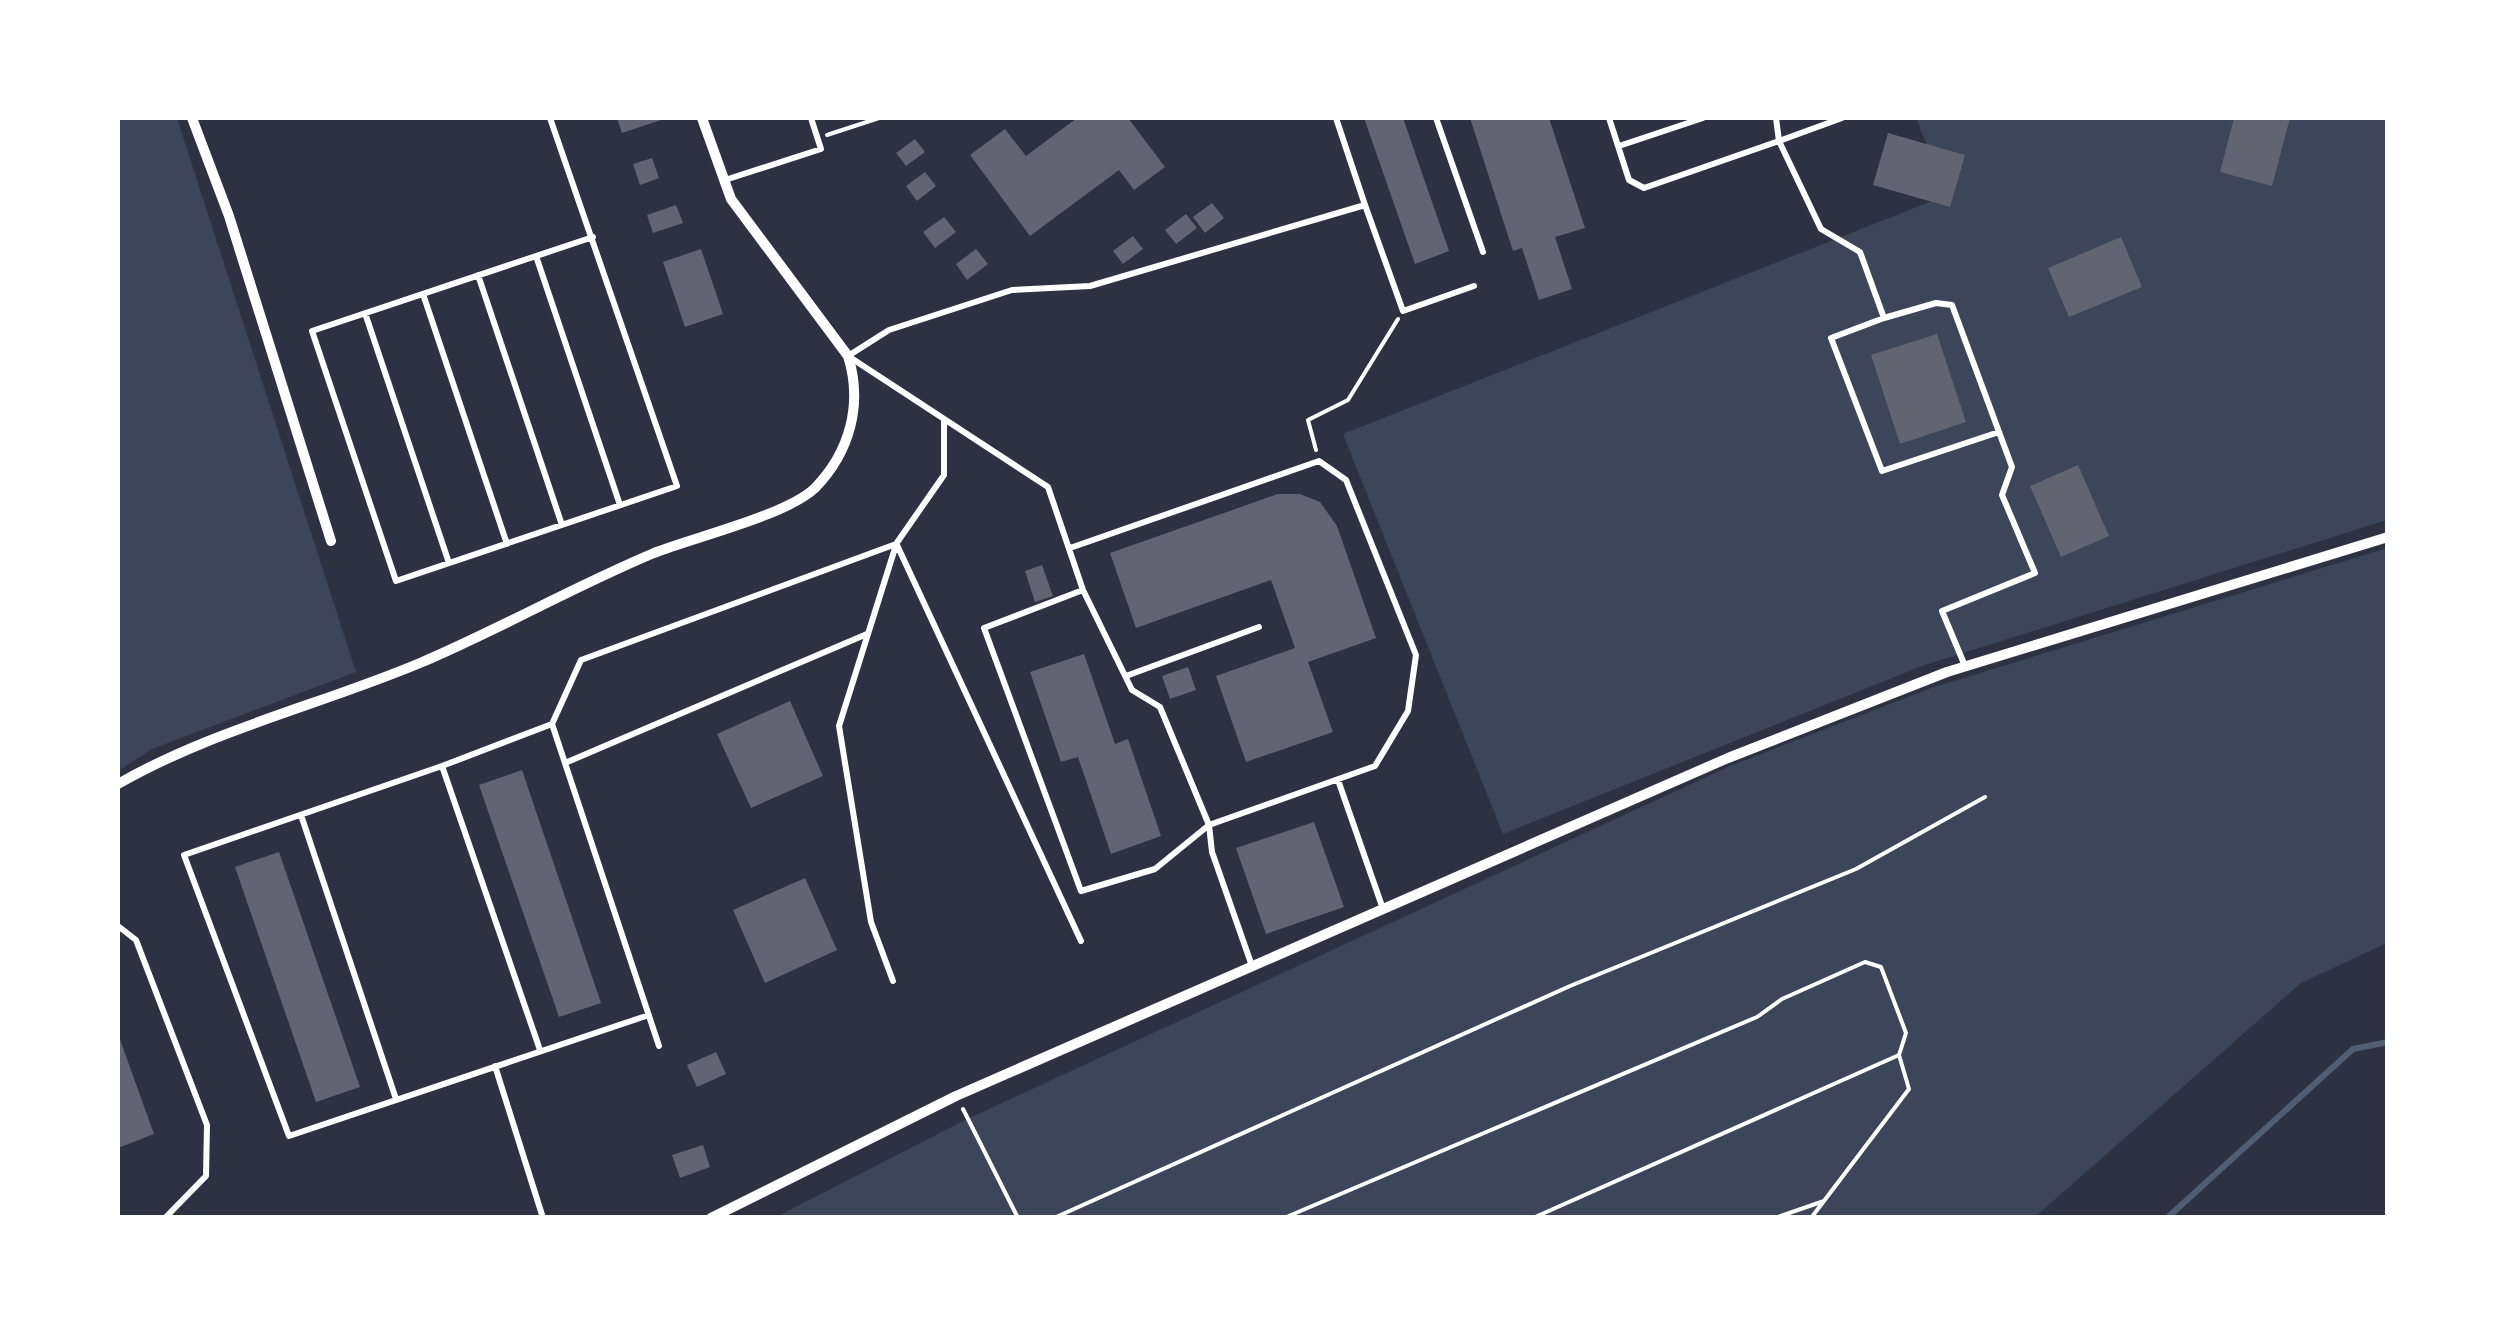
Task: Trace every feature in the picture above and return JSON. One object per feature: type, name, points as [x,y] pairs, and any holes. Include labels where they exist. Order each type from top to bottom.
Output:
[{"type":"street","points":[[192,118],[229,216],[332,541]]},
{"type":"street","points":[[118,784],[160,760],[418,664],[641,559],[798,499],[812,491],[838,462],[849,434],[854,376],[848,356],[731,199],[702,118]]},
{"type":"street","points":[[711,1218],[956,1096],[1728,758],[1966,667],[2388,537]]},
{"type":"lane","points":[[550,118],[594,236],[677,486],[396,581],[312,331],[594,236]]},
{"type":"lane","points":[[724,180],[821,149],[812,118]]},
{"type":"lane","points":[[1336,118],[1402,311],[1474,286]]},
{"type":"lane","points":[[1436,118],[1483,252]]},
{"type":"lane","points":[[1609,118],[1630,180],[1644,188],[1842,118]]},
{"type":"lane","points":[[1618,146],[1703,118]]},
{"type":"lane","points":[[1776,118],[1779,141],[1820,230],[1860,252],[1884,318]]},
{"type":"lane","points":[[1252,966],[1212,852],[1208,825],[1160,706],[1132,690],[1083,590],[1048,487],[848,356],[890,330],[1012,290],[1090,286],[1364,205]]},
{"type":"lane","points":[[536,256],[620,505]]},
{"type":"lane","points":[[478,275],[562,525]]},
{"type":"lane","points":[[423,294],[506,544]]},
{"type":"lane","points":[[1966,667],[1942,611],[2035,574],[2002,495],[2012,467],[2000,432],[1952,305],[1936,303],[1830,338],[1882,471],[2000,432]]},
{"type":"lane","points":[[366,314],[449,563]]},
{"type":"lane","points":[[893,981],[870,922],[839,726],[896,544],[944,475],[944,419]]},
{"type":"lane","points":[[1070,548],[1319,461],[1346,480],[1416,655],[1408,711],[1375,766],[1208,825],[1155,869],[1081,891],[984,628],[1083,590]]},
{"type":"lane","points":[[659,1046],[552,724],[581,660],[896,544]]},
{"type":"lane","points":[[896,544],[1081,940]]},
{"type":"lane","points":[[1126,676],[1259,627]]},
{"type":"lane","points":[[565,763],[868,633]]},
{"type":"lane","points":[[552,724],[184,856],[289,1136],[648,1015]]},
{"type":"lane","points":[[442,766],[540,1050]]},
{"type":"lane","points":[[1338,780],[1383,909]]},
{"type":"lane","points":[[301,815],[396,1099]]},
{"type":"lane","points":[[118,926],[136,940],[208,1125],[206,1176],[166,1218]]},
{"type":"lane","points":[[495,1066],[543,1218]]},
{"type":"path","points":[[818,138],[879,118]]},
{"type":"path","points":[[1319,461],[1308,420],[1348,400],[1402,311]]},
{"type":"path","points":[[1054,1218],[1570,986],[1856,869],[1985,797]]},
{"type":"path","points":[[1284,1218],[1757,1016],[1782,998],[1864,962],[1880,967],[1906,1033],[1899,1055],[1909,1089],[1811,1218]]},
{"type":"path","points":[[1533,1218],[1899,1055]]},
{"type":"path","points":[[956,1096],[1018,1218]]},
{"type":"path","points":[[1775,1218],[1824,1201]]},
{"type":"shaded area","points":[[118,118],[177,118],[356,672],[152,749],[118,771]]},
{"type":"shaded area","points":[[1916,118],[2387,118],[2387,520],[1922,666],[1503,834],[1343,434],[1947,195]]},
{"type":"shaded area","points":[[2387,548],[2387,943],[2301,983],[2035,1217],[774,1218],[965,1120],[1730,766],[1931,688]]},
{"type":"building","points":[[617,118],[667,118],[622,133]]},
{"type":"building","points":[[1077,118],[1128,118],[1165,167],[1134,190],[1119,170],[1030,236],[970,155],[1005,129],[1026,156]]},
{"type":"building","points":[[1364,118],[1403,118],[1449,251],[1415,264]]},
{"type":"building","points":[[1470,118],[1549,118],[1585,228],[1555,237],[1572,289],[1539,300],[1522,248],[1513,251]]},
{"type":"building","points":[[2234,118],[2290,118],[2272,186],[2220,172]]},
{"type":"building","points":[[1888,133],[1965,155],[1950,207],[1873,185]]},
{"type":"building","points":[[915,139],[925,152],[906,166],[896,153]]},
{"type":"building","points":[[652,158],[659,178],[640,185],[633,164]]},
{"type":"building","points":[[925,172],[936,186],[917,201],[906,186]]},
{"type":"building","points":[[1212,203],[1224,218],[1205,233],[1193,217]]},
{"type":"building","points":[[676,205],[683,223],[653,233],[647,215]]},
{"type":"building","points":[[1186,214],[1197,228],[1176,244],[1165,230]]},
{"type":"building","points":[[944,217],[956,232],[935,248],[923,232]]},
{"type":"building","points":[[1133,236],[1143,249],[1123,264],[1113,251]]},
{"type":"building","points":[[2121,237],[2142,287],[2069,317],[2048,268]]},
{"type":"building","points":[[701,249],[723,314],[685,327],[663,262]]},
{"type":"building","points":[[976,249],[988,264],[967,280],[956,264]]},
{"type":"building","points":[[1937,334],[1966,422],[1900,444],[1871,355]]},
{"type":"building","points":[[2078,465],[2109,536],[2061,557],[2030,486]]},
{"type":"building","points":[[1278,494],[1300,494],[1320,502],[1337,526],[1376,638],[1308,662],[1333,732],[1246,762],[1216,676],[1295,648],[1271,580],[1136,628],[1110,553]]},
{"type":"building","points":[[1042,565],[1053,596],[1035,602],[1025,571]]},
{"type":"building","points":[[1084,654],[1115,744],[1128,739],[1161,836],[1111,854],[1078,757],[1061,762],[1030,672]]},
{"type":"building","points":[[1188,667],[1196,690],[1170,699],[1162,676]]},
{"type":"building","points":[[790,701],[823,776],[751,808],[717,734]]},
{"type":"building","points":[[522,770],[601,1003],[559,1017],[479,785]]},
{"type":"building","points":[[1314,822],[1344,907],[1266,934],[1236,848]]},
{"type":"building","points":[[279,852],[360,1087],[316,1102],[235,867]]},
{"type":"building","points":[[805,878],[837,950],[765,983],[733,910]]},
{"type":"building","points":[[118,1034],[154,1134],[118,1148]]},
{"type":"building","points":[[716,1052],[726,1074],[697,1087],[687,1065]]},
{"type":"building","points":[[703,1145],[710,1167],[680,1178],[672,1155]]},
{"type":"waterway","points":[[2167,1218],[2353,1049],[2388,1042]]}]
